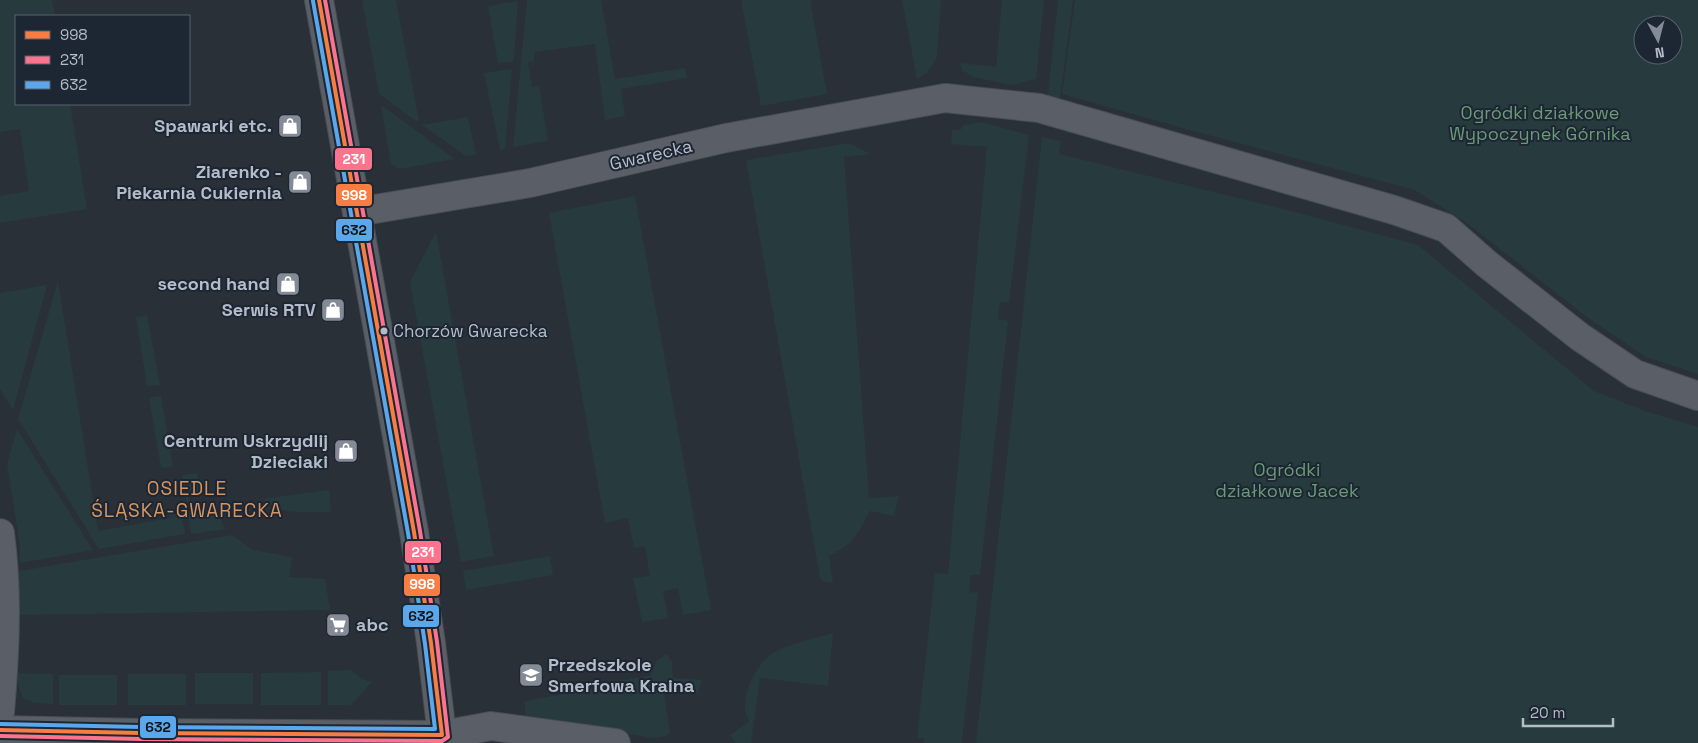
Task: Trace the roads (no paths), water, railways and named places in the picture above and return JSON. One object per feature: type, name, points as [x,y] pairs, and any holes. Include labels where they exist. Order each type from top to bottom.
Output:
[{"type":"street","points":[[320,0],[414,532],[431,643],[441,739]]},
{"type":"street","name":"Gwarecka","points":[[357,212],[530,183],[726,138],[945,98],[1039,108],[1394,210],[1446,228],[1487,264],[1580,337],[1634,374],[1698,396]]},
{"type":"street","points":[[0,533],[4,566],[4,662],[0,712]]},
{"type":"street","points":[[0,730],[140,738],[441,739],[491,726],[616,743]]},
{"type":"place","name":"Spawarki etc.","points":[[290,126]]},
{"type":"place","name":"Ziarenko - Piekarnia Cukiernia","points":[[300,182]]},
{"type":"place","name":"second hand","points":[[288,284]]},
{"type":"place","name":"Serwis RTV","points":[[333,310]]},
{"type":"place","name":"Chorzów Gwarecka","points":[[384,331]]},
{"type":"place","name":"Centrum Uskrzydlij Dzieciaki","points":[[346,451]]},
{"type":"place","name":"abc","points":[[338,625]]},
{"type":"place","name":"Przedszkole Smerfowa Kraina","points":[[531,675]]},
{"type":"district","name":"OSIEDLE ŚLĄSKA-GWARECKA","points":[[187,499]]},
{"type":"park label","name":"Ogródki działkowe Wypoczynek Górnika","points":[[1540,123]]},
{"type":"park label","name":"Ogródki działkowe Jacek","points":[[1287,480]]}]
